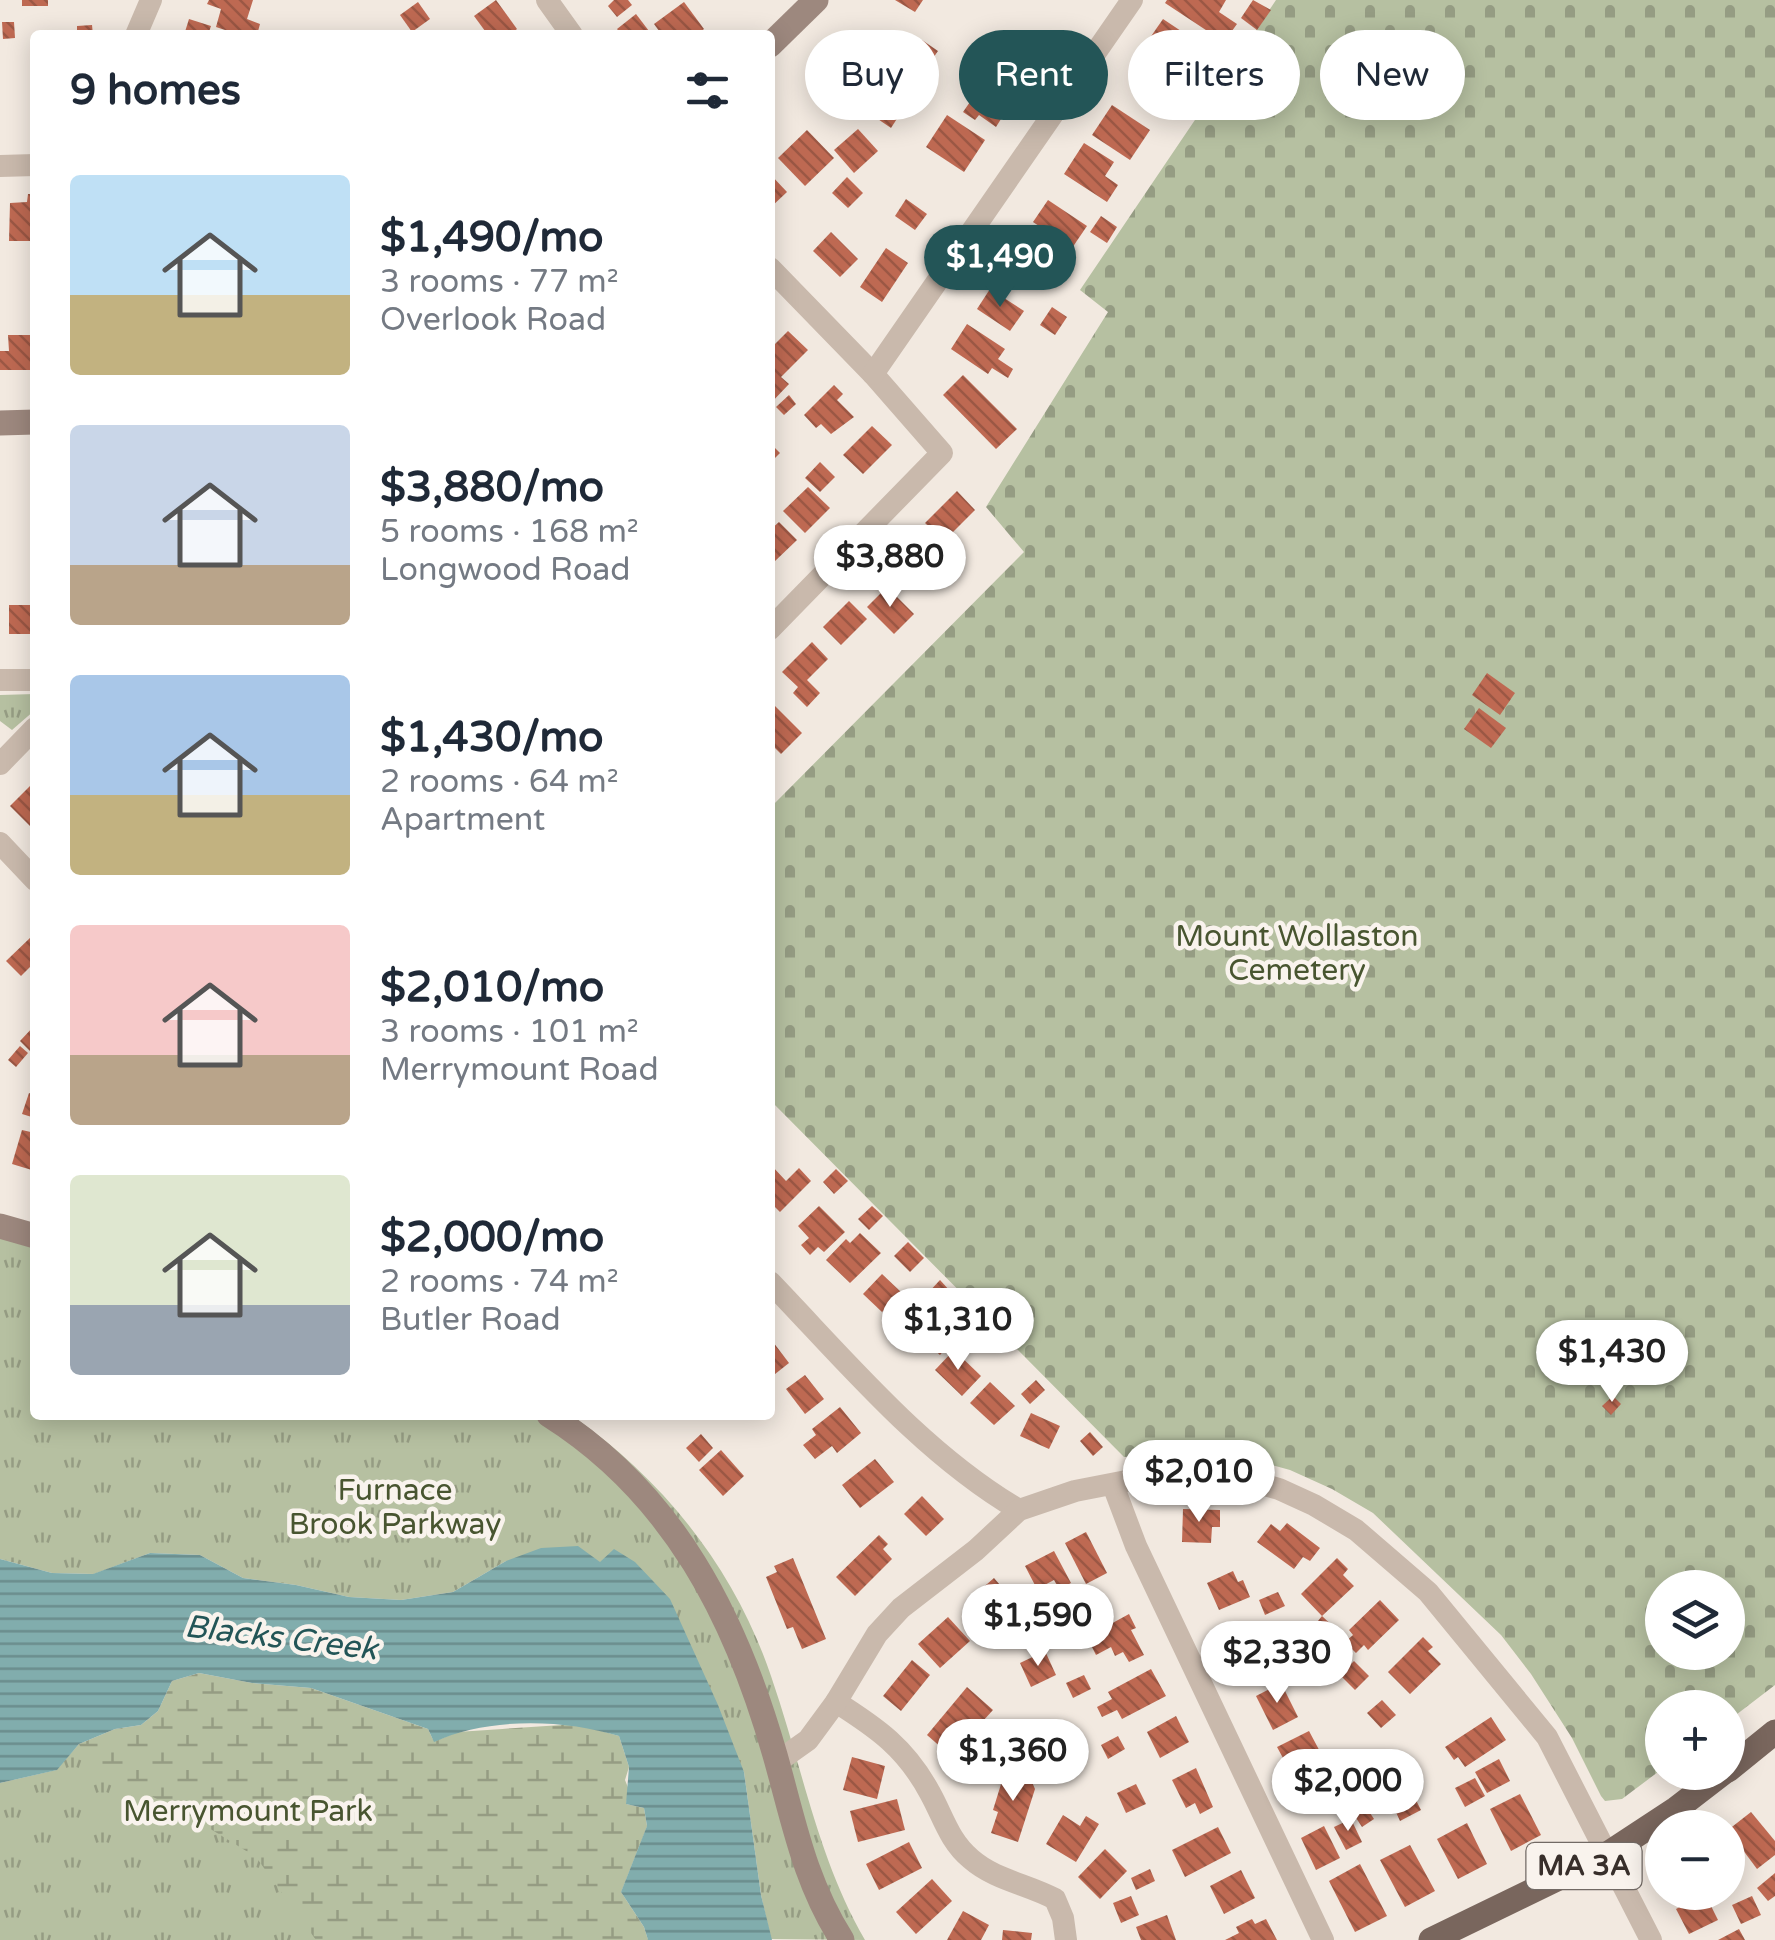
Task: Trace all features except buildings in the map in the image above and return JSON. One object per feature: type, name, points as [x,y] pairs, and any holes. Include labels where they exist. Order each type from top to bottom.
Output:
[{"type":"main road","points":[[775,40],[816,0]]},
{"type":"main road","points":[[0,424],[30,422]]},
{"type":"main road","points":[[0,1226],[30,1235]]},
{"type":"main road","points":[[554,1420],[622,1475],[689,1553],[718,1602],[741,1649],[778,1762],[801,1856],[818,1898],[842,1940]]},
{"type":"main road","name":"MA 3A","points":[[1745,1756],[1775,1732]]},
{"type":"main road","name":"MA 3A","points":[[1432,1940],[1606,1855],[1702,1790]]},
{"type":"street","points":[[138,30],[151,0]]},
{"type":"street","points":[[547,0],[568,30]]},
{"type":"street","points":[[873,374],[1132,0]]},
{"type":"street","points":[[0,166],[30,165]]},
{"type":"street","points":[[775,280],[873,374],[942,454],[775,624]]},
{"type":"street","points":[[0,680],[30,680]]},
{"type":"street","points":[[4,750],[30,732]]},
{"type":"street","points":[[0,843],[30,875]]},
{"type":"street","points":[[775,1287],[908,1424],[990,1492],[1019,1510]]},
{"type":"street","points":[[778,1762],[808,1740],[877,1634],[901,1608],[976,1550],[1019,1510],[1075,1491],[1174,1474],[1219,1472],[1278,1489],[1314,1505],[1356,1530],[1428,1592],[1547,1738],[1651,1940]]},
{"type":"street","points":[[1112,1485],[1136,1546],[1323,1940]]},
{"type":"street","points":[[836,1702],[884,1732],[908,1757],[931,1793],[952,1840],[972,1860],[1000,1878],[1055,1899],[1066,1940]]},
{"type":"green space","name":"Mount Wollaston Cemetery","points":[[1276,0],[1775,0],[1775,1685],[1745,1708],[1745,1690],[1645,1690],[1645,1782],[1622,1799],[1605,1801],[1601,1796],[1572,1738],[1501,1635],[1373,1513],[1290,1470],[1247,1458],[1208,1451],[1124,1457],[775,1105],[775,803],[1024,552],[986,507],[1108,312],[1080,290],[1195,120],[1300,120],[1300,30],[1256,30]]},
{"type":"green space","points":[[30,694],[30,714],[12,730],[0,721],[0,695]]},
{"type":"green space","name":"Furnace Brook Parkway","points":[[0,1217],[30,1226],[30,1420],[578,1420],[605,1440],[665,1497],[692,1529],[738,1599],[771,1676],[834,1876],[865,1940],[771,1939],[744,1772],[600,1562],[506,1561],[453,1592],[401,1600],[349,1597],[243,1578],[200,1555],[150,1553],[94,1574],[52,1573],[0,1559]]},
{"type":"green space","name":"Merrymount Park","points":[[199,1673],[311,1688],[428,1729],[434,1742],[457,1732],[577,1724],[619,1736],[626,1804],[644,1808],[647,1826],[621,1892],[648,1940],[316,1940],[256,1857],[178,1809],[90,1767],[79,1744],[115,1729],[141,1725],[158,1711],[172,1681]]},
{"type":"green space","name":"Merrymount Park","points":[[619,1736],[629,1767],[626,1804],[647,1826],[621,1892],[648,1940],[0,1940],[0,1783],[56,1770],[79,1744]]},
{"type":"water","name":"Blacks Creek","points":[[578,1546],[600,1562],[614,1549],[635,1562],[670,1599],[744,1772],[761,1895],[772,1940],[648,1940],[621,1892],[647,1826],[644,1808],[626,1804],[629,1767],[619,1736],[597,1730],[526,1723],[478,1728],[434,1742],[428,1729],[311,1688],[199,1673],[172,1681],[158,1711],[141,1725],[115,1729],[79,1744],[57,1770],[0,1783],[0,1559],[52,1573],[93,1574],[150,1553],[200,1555],[243,1578],[349,1597],[401,1600],[453,1592],[506,1561],[541,1548]]}]
